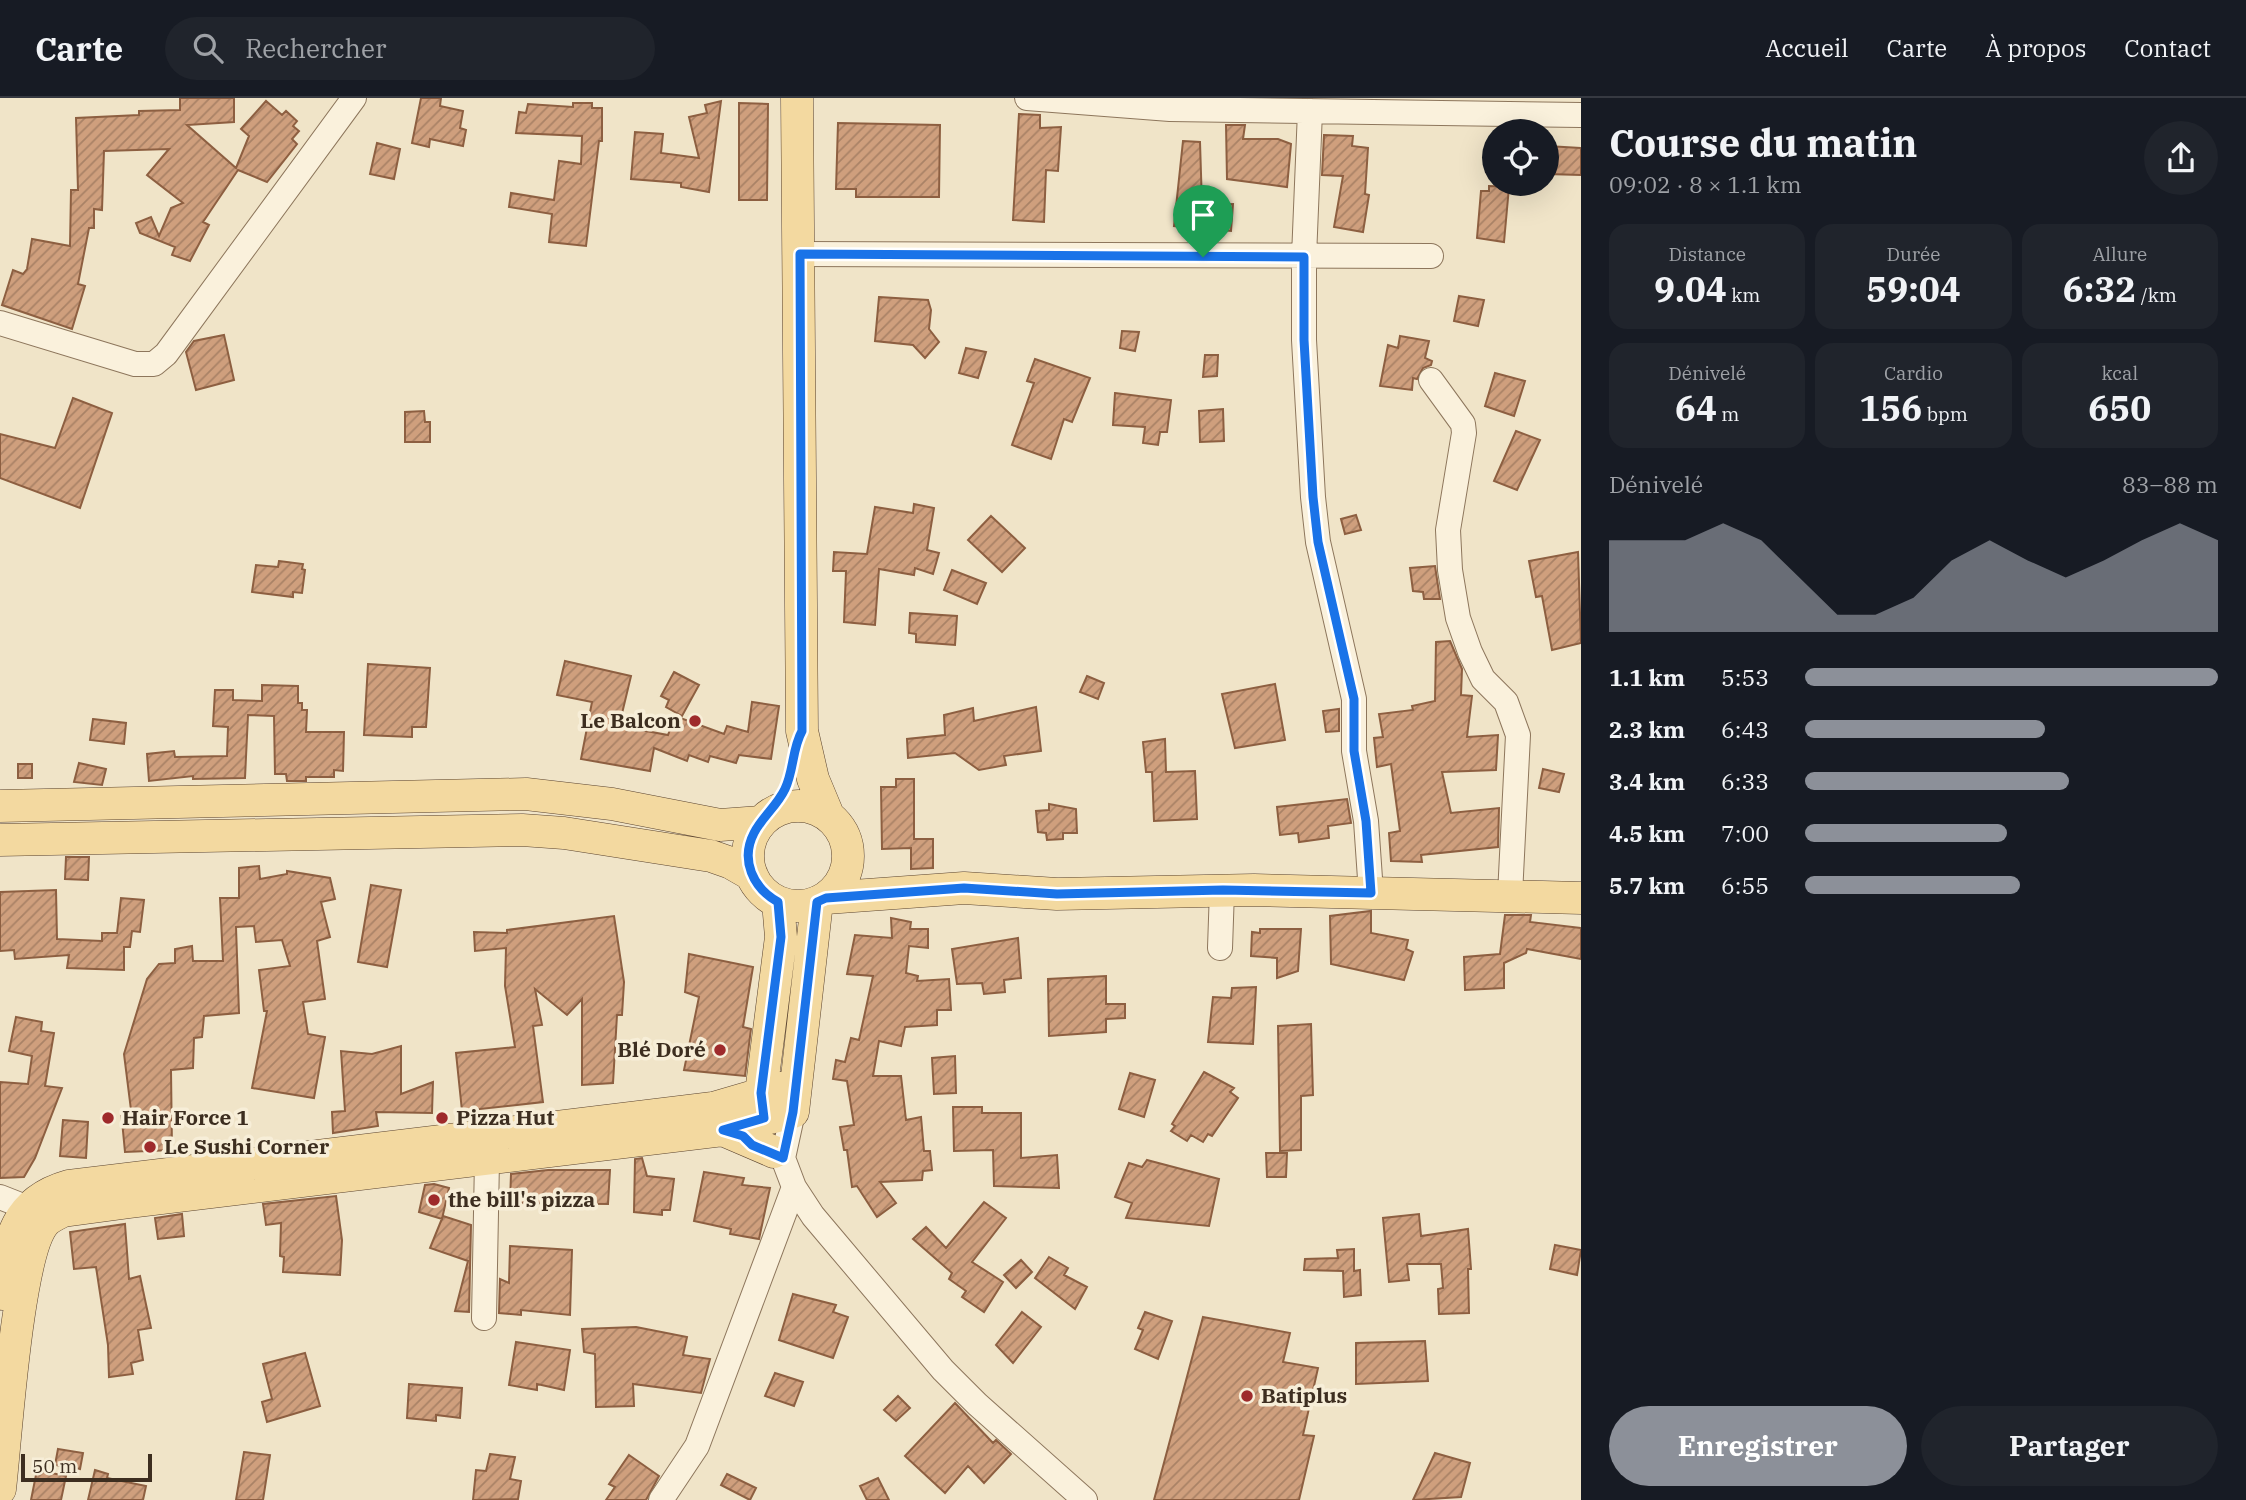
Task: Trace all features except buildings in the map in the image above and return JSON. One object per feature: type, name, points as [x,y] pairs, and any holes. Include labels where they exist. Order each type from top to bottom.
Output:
[{"type":"main road","points":[[779,1102],[822,900],[840,884],[846,872],[849,848],[842,829],[828,815],[813,779],[802,731],[797,98]]},
{"type":"main road","points":[[802,731],[796,741],[785,788],[750,842],[748,865],[762,891],[778,902],[798,906],[822,900],[934,888]]},
{"type":"main road","points":[[0,806],[526,794],[612,804],[720,825],[766,818],[800,805],[828,815]]},
{"type":"main road","points":[[0,840],[523,830],[565,833],[710,856],[731,863],[752,875]]},
{"type":"main road","points":[[849,848],[896,882],[934,888],[1057,894],[1223,890],[1581,898]]},
{"type":"main road","points":[[778,902],[781,937],[779,1102]]},
{"type":"main road","points":[[24,1209],[63,1211],[723,1130],[779,1102]]},
{"type":"main road","points":[[0,1308],[11,1240],[24,1209],[52,1191],[87,1182],[779,1102]]},
{"type":"main road","points":[[723,1130],[779,1155]]},
{"type":"main road","points":[[0,1489],[13,1357],[32,1249],[24,1209]]},
{"type":"street","points":[[0,323],[135,364],[154,364],[166,354],[354,98]]},
{"type":"street","points":[[1027,98],[1170,109],[1581,115]]},
{"type":"street","points":[[1310,111],[1304,257],[1304,340],[1313,497],[1318,542],[1354,699],[1354,751],[1366,821],[1371,893]]},
{"type":"street","points":[[800,254],[1432,256]]},
{"type":"street","points":[[1432,380],[1463,424],[1464,433],[1448,530],[1450,570],[1458,618],[1483,679],[1506,702],[1518,735],[1510,895]]},
{"type":"street","points":[[1220,948],[1223,890]]},
{"type":"street","points":[[779,1102],[779,1155],[794,1187],[813,1216],[943,1370],[977,1404],[1085,1500]]},
{"type":"street","points":[[484,1318],[487,1160]]},
{"type":"street","points":[[661,1500],[697,1446],[794,1187]]},
{"type":"place","name":"Le Balcon","points":[[695,721]]},
{"type":"place","name":"Blé Doré","points":[[720,1050]]},
{"type":"place","name":"Hair Force 1","points":[[108,1118]]},
{"type":"place","name":"Pizza Hut","points":[[442,1118]]},
{"type":"place","name":"Le Sushi Corner","points":[[150,1147]]},
{"type":"place","name":"the bill's pizza","points":[[434,1200]]},
{"type":"place","name":"Batiplus","points":[[1247,1396]]},
{"type":"route","points":[[800,254],[1203,257],[1304,257],[1304,340],[1313,497],[1318,542],[1354,699],[1354,751],[1366,821],[1371,893],[1161,890],[1057,894],[934,888],[826,898],[817,902],[793,1112],[783,1158],[775,1152],[752,1145],[743,1136],[723,1130],[764,1118],[761,1093],[781,937],[778,902],[756,884],[748,865],[748,853],[754,832],[771,814],[785,788],[791,773],[796,741],[802,731],[800,254]]}]
